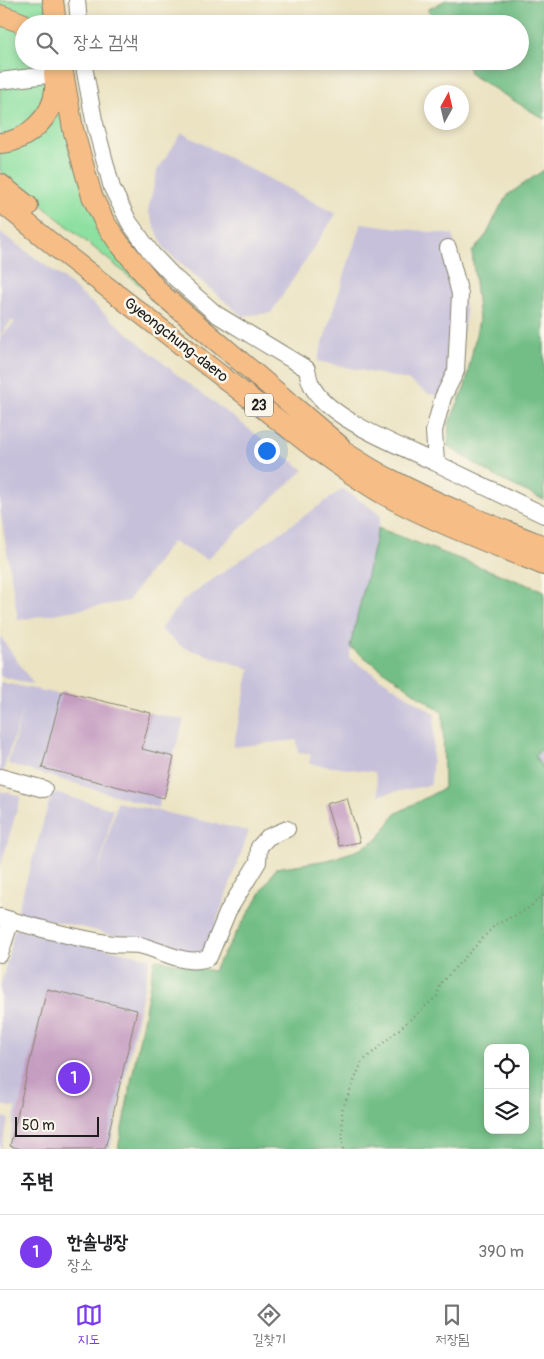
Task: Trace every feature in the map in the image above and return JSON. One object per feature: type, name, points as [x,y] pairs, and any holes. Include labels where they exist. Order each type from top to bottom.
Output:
[{"type":"main road","points":[[53,0],[55,15]]},
{"type":"main road","points":[[0,15],[15,20]]},
{"type":"main road","points":[[0,143],[8,143],[24,135],[42,121],[51,105],[55,90],[53,70]]},
{"type":"main road","points":[[54,70],[92,196],[105,223],[119,243],[158,292],[356,460]]},
{"type":"main road","name":"Gyeongchung-daero","points":[[0,184],[290,415],[356,460],[435,501],[544,546]]},
{"type":"main road","name":"Gyeongchung-daero","points":[[0,202],[318,451],[352,474],[385,495],[431,518],[544,565]]},
{"type":"main road","points":[[0,211],[62,252]]},
{"type":"street","points":[[77,0],[78,15]]},
{"type":"street","points":[[0,81],[39,70]]},
{"type":"street","points":[[85,70],[94,120],[112,188],[129,222],[152,254],[175,278],[216,314],[307,369],[311,384],[321,399],[339,414],[362,428],[544,515]]},
{"type":"street","points":[[436,462],[434,431],[443,397],[456,371],[460,294],[448,248]]},
{"type":"street","points":[[0,777],[44,788]]},
{"type":"street","points":[[0,954],[6,918],[81,938],[114,944],[138,945],[188,961],[203,960],[209,957],[228,911],[258,862],[259,847],[268,837],[287,829]]},
{"type":"path","points":[[343,1149],[342,1110],[362,1062],[438,996],[441,983],[495,925],[526,910],[544,895]]},
{"type":"shaded area","points":[[182,133],[336,214],[271,313],[242,316],[165,250],[148,211],[157,171]]},
{"type":"shaded area","points":[[361,223],[453,235],[466,314],[450,398],[429,394],[407,380],[317,361]]},
{"type":"shaded area","points":[[0,232],[60,276],[181,378],[304,470],[207,559],[172,542],[128,601],[18,620],[0,510],[0,337],[15,322],[11,321],[0,336]]},
{"type":"shaded area","points":[[343,489],[381,515],[349,658],[435,714],[431,785],[379,795],[375,772],[309,764],[311,754],[298,753],[297,740],[233,747],[250,669],[182,647],[160,629],[183,600]]},
{"type":"shaded area","points":[[0,636],[34,685],[0,676]]},
{"type":"shaded area","points":[[0,682],[184,720],[158,808],[8,764],[23,709],[2,774],[0,774]]},
{"type":"shaded area","points":[[544,746],[544,770],[535,756]]},
{"type":"shaded area","points":[[0,791],[21,796],[0,868]]},
{"type":"shaded area","points":[[52,792],[113,809],[96,885],[117,802],[249,831],[203,960],[86,928],[17,913]]},
{"type":"shaded area","points":[[15,929],[150,958],[110,1149],[8,1148],[16,1108],[0,1105],[0,988]]},
{"type":"shaded area","points":[[0,1116],[9,1119],[1,1149],[0,1149]]},
{"type":"green space","points":[[0,0],[45,0],[46,15],[15,16],[0,9]]},
{"type":"green space","points":[[446,0],[544,0],[544,119],[470,74],[469,70],[529,70],[529,15],[433,15],[427,10]]},
{"type":"green space","points":[[0,20],[15,27],[15,70],[49,70],[51,80],[49,95],[30,128],[0,138]]},
{"type":"green space","points":[[60,92],[84,194],[186,323],[0,171],[0,149]]},
{"type":"green space","points":[[544,170],[544,500],[498,478],[448,446],[449,423],[465,387],[479,320],[472,252],[487,234],[500,207],[509,194]]},
{"type":"green space","points":[[378,528],[544,591],[544,746],[535,756],[544,770],[544,1149],[118,1149],[155,959],[213,971],[276,868],[328,860],[358,850],[378,839],[395,814],[444,788],[443,713],[350,647]]},
{"type":"building","points":[[62,691],[151,713],[142,749],[174,757],[164,798],[42,768]]},
{"type":"building","points":[[347,798],[360,842],[339,846],[326,804]]},
{"type":"building","points":[[47,989],[137,1010],[105,1149],[22,1149],[10,1146]]},
{"type":"place","name":"한솔냉장","points":[[74,1078]]}]
